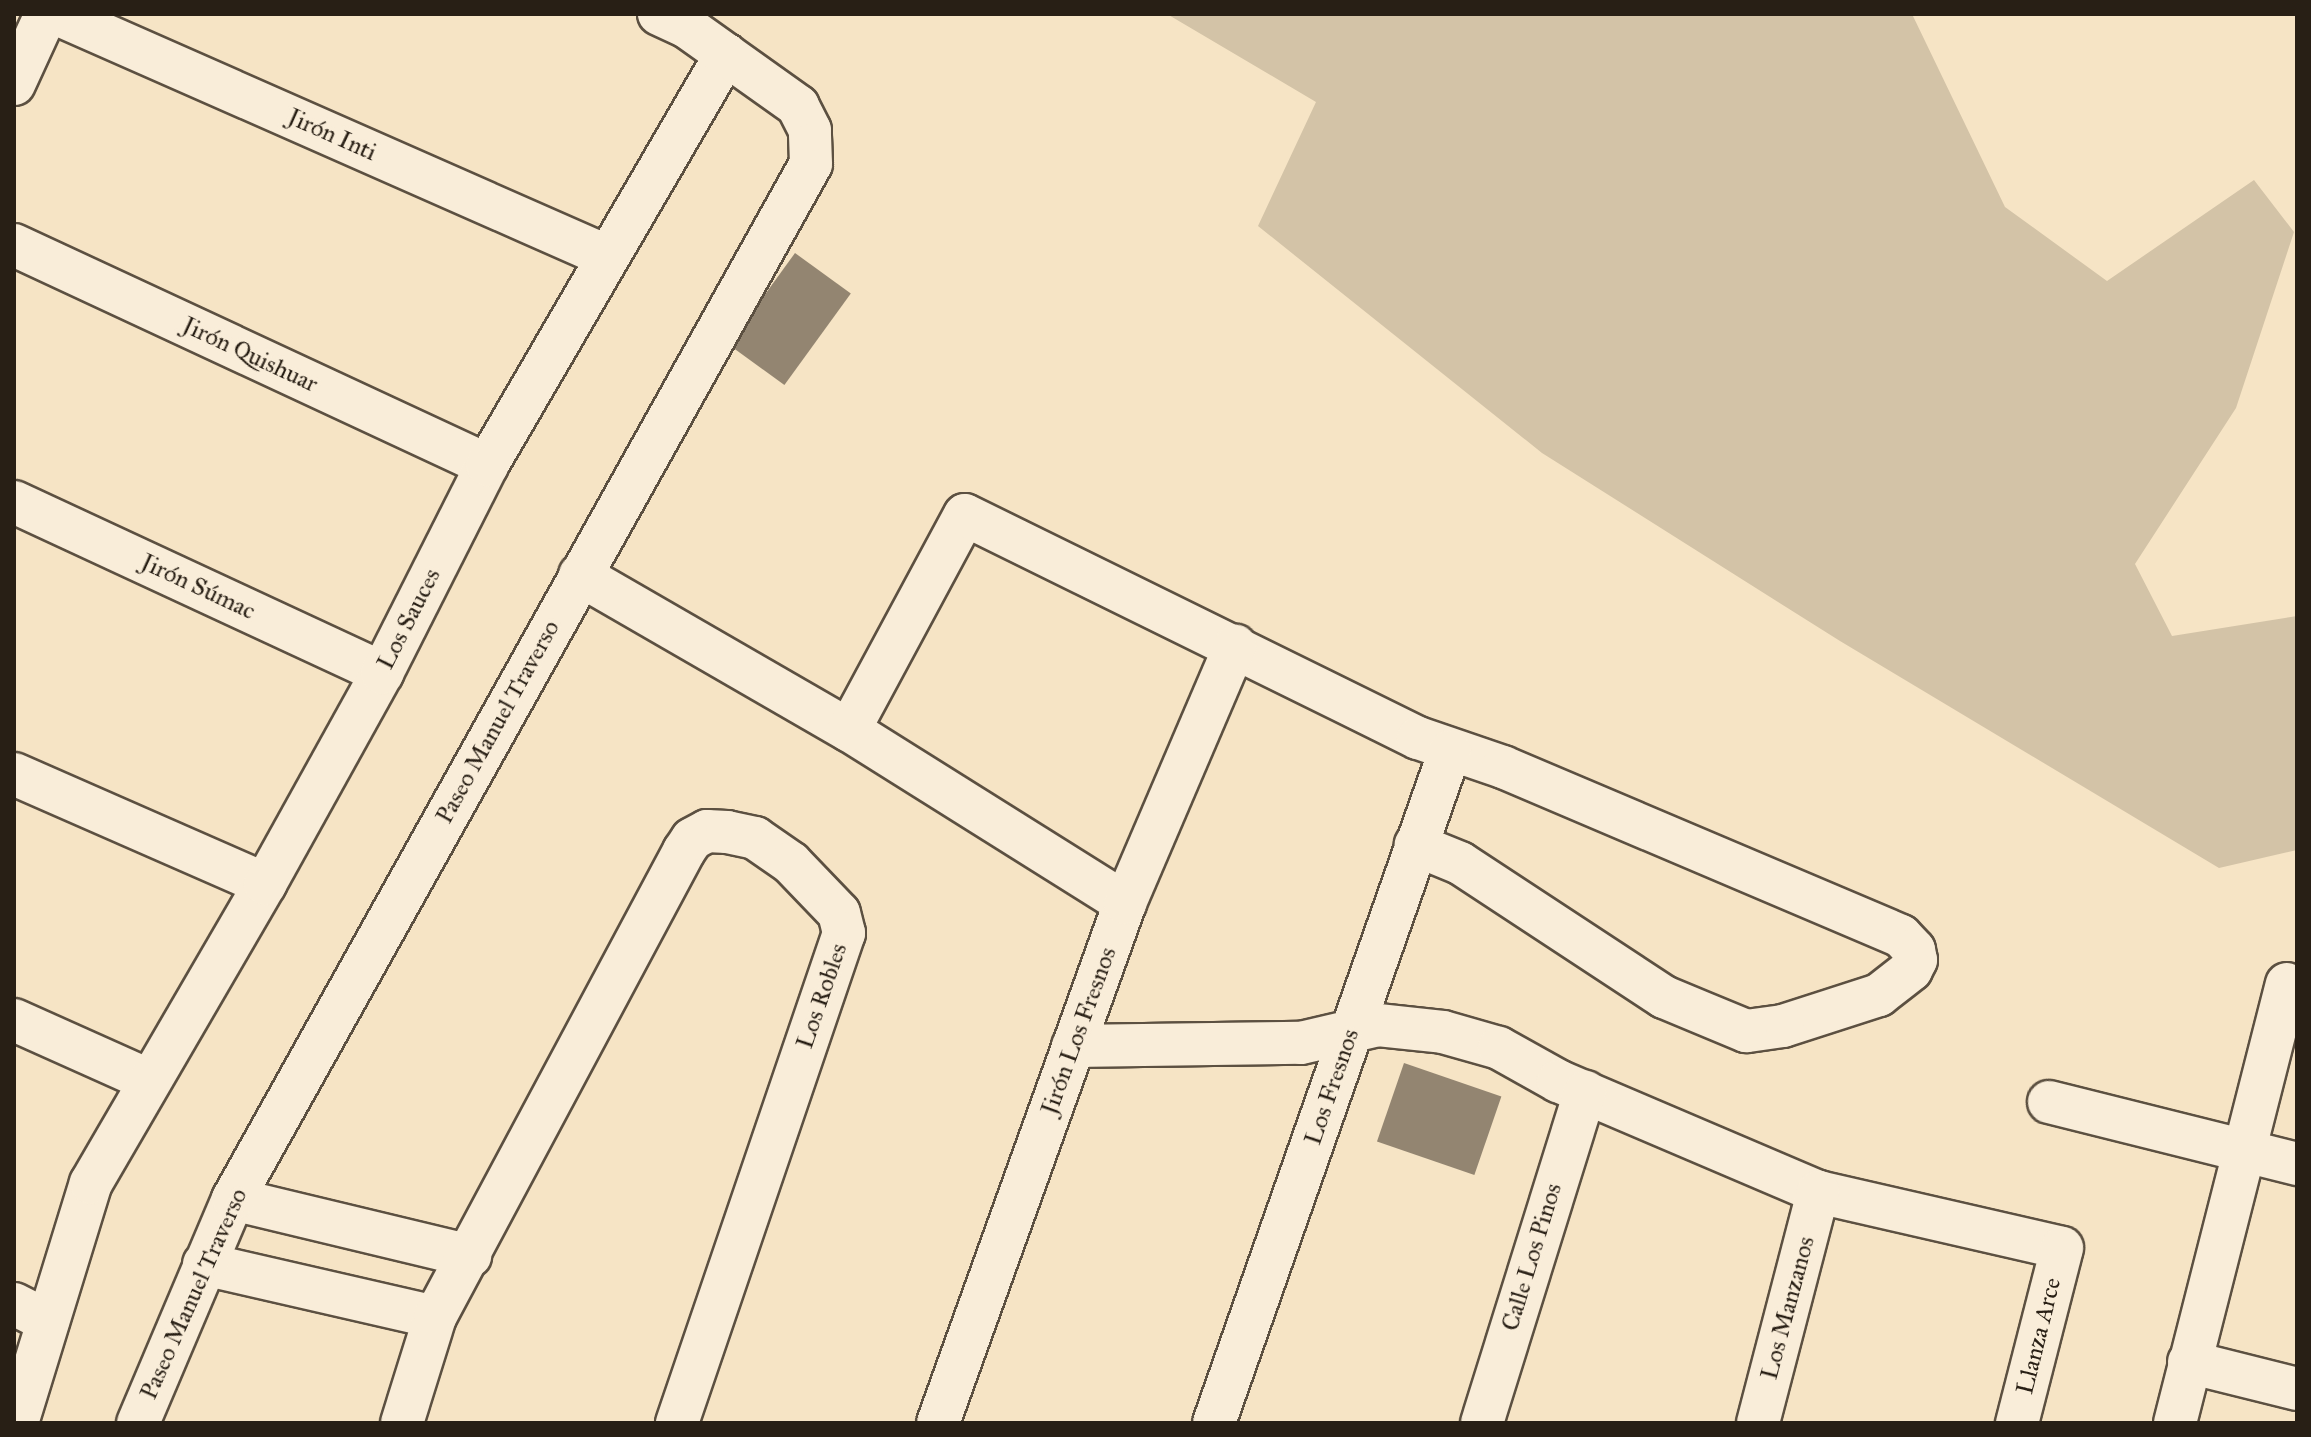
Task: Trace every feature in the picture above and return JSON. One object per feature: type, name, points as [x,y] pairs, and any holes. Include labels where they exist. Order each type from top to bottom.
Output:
[{"type":"street","points":[[14,84],[46,14]]},
{"type":"street","name":"Jirón Inti","points":[[57,14],[606,256]]},
{"type":"street","name":"Paseo Manuel Traverso","points":[[138,1423],[233,1199],[811,164],[810,130],[798,106],[687,27],[659,14]]},
{"type":"street","name":"Los Sauces","points":[[17,1423],[31,1312],[91,1183],[148,1080],[265,884],[382,673],[487,465],[726,54]]},
{"type":"street","name":"Jirón Quishuar","points":[[14,245],[487,465]]},
{"type":"street","name":"Jirón Súmac","points":[[14,502],[382,673]]},
{"type":"street","points":[[849,730],[965,515],[1450,751],[1503,767],[1901,936],[1914,950],[1916,960],[1911,970],[1879,995],[1783,1026],[1746,1031],[1664,997],[1460,863],[1416,845]]},
{"type":"street","points":[[580,575],[849,730],[1125,903]]},
{"type":"street","name":"Jirón Los Fresnos","points":[[938,1423],[1125,903],[1235,646]]},
{"type":"street","name":"Los Fresnos","points":[[1214,1423],[1450,751]]},
{"type":"street","points":[[14,774],[265,884]]},
{"type":"street","name":"Los Robles","points":[[402,1423],[435,1317],[692,839],[707,831],[727,832],[755,838],[775,850],[839,913],[844,933],[677,1423]]},
{"type":"street","points":[[2175,1423],[2287,984]]},
{"type":"street","points":[[14,1020],[148,1080]]},
{"type":"street","points":[[1073,1046],[1301,1043],[1390,1026],[1472,1039],[1530,1063],[1585,1092],[1818,1192]]},
{"type":"street","name":"Calle Los Pinos","points":[[1482,1423],[1585,1092]]},
{"type":"street","points":[[2049,1102],[2297,1164]]},
{"type":"street","name":"Llanza Arce","points":[[1818,1192],[2062,1248],[2017,1423]]},
{"type":"street","name":"Los Manzanos","points":[[1758,1423],[1818,1192]]},
{"type":"street","points":[[233,1199],[470,1256]]},
{"type":"street","points":[[204,1264],[435,1317]]},
{"type":"street","points":[[2189,1362],[2297,1389]]},
{"type":"shaded area","points":[[1167,14],[1912,14],[2005,207],[2107,281],[2254,180],[2294,232],[2236,408],[2135,564],[2172,636],[2297,616],[2297,850],[2219,868],[1840,641],[1542,453],[1258,226],[1316,102]]},
{"type":"building","points":[[795,253],[851,294],[784,385],[729,344]]},
{"type":"building","points":[[1404,1063],[1501,1097],[1474,1175],[1377,1141]]}]
